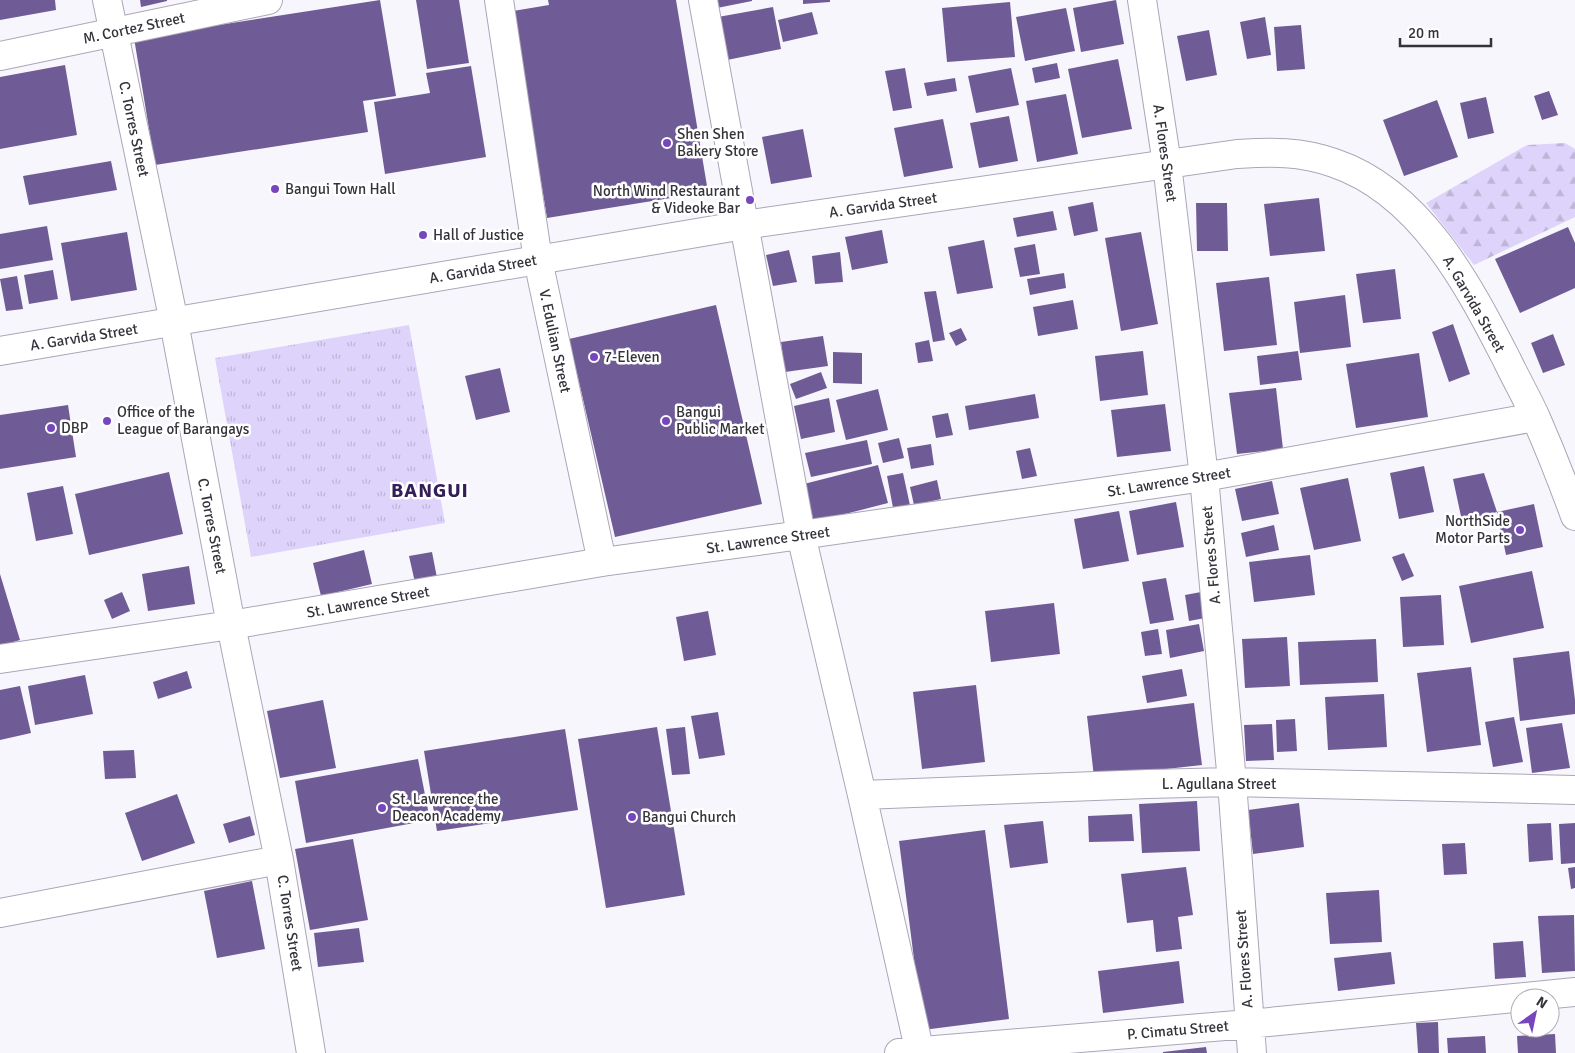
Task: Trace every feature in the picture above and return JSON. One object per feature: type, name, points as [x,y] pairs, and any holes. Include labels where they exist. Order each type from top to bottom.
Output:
[{"type":"street","name":"C. Torres Street","points":[[107,0],[174,322],[231,625],[279,860],[311,1053]]},
{"type":"street","name":"M. Cortez Street","points":[[0,56],[268,0]]},
{"type":"street","name":"V. Edulian Street","points":[[499,0],[538,260],[602,562]]},
{"type":"street","points":[[703,0],[801,535],[862,796],[913,1052]]},
{"type":"street","name":"A. Flores Street","points":[[1142,0],[1167,164],[1204,477],[1232,782],[1252,1053]]},
{"type":"street","name":"A. Garvida Street","points":[[0,350],[744,224],[1237,154],[1274,152],[1304,155],[1335,163],[1367,178],[1392,195],[1413,215],[1442,248],[1484,315],[1536,417],[1575,516]]},
{"type":"street","name":"St. Lawrence Street","points":[[0,659],[231,625],[602,562],[1204,477],[1536,417]]},
{"type":"street","name":"L. Agullana Street","points":[[862,796],[1232,782],[1575,790]]},
{"type":"street","points":[[0,913],[279,860]]},
{"type":"street","name":"P. Cimatu Street","points":[[913,1052],[1249,1024],[1575,992]]},
{"type":"green space","points":[[1565,143],[1575,149],[1575,217],[1474,265],[1426,203],[1527,145]]},
{"type":"green space","points":[[409,325],[445,523],[251,557],[215,358]]},
{"type":"building","points":[[0,0],[55,0],[56,10],[0,20]]},
{"type":"building","points":[[140,0],[167,0],[167,1],[141,7]]},
{"type":"building","points":[[380,0],[396,96],[363,101],[368,132],[155,165],[134,38]]},
{"type":"building","points":[[416,0],[459,0],[469,63],[427,69]]},
{"type":"building","points":[[548,0],[676,0],[708,192],[547,218],[513,11],[549,5]]},
{"type":"building","points":[[711,0],[752,0],[752,1],[712,9]]},
{"type":"building","points":[[803,0],[830,0],[830,2],[803,4]]},
{"type":"building","points":[[1116,0],[1124,44],[1081,52],[1073,8]]},
{"type":"building","points":[[1010,2],[1015,57],[947,62],[942,8]]},
{"type":"building","points":[[773,7],[781,49],[727,60],[718,17]]},
{"type":"building","points":[[1066,8],[1075,51],[1025,61],[1016,17]]},
{"type":"building","points":[[812,12],[818,34],[783,42],[778,20]]},
{"type":"building","points":[[1265,17],[1271,55],[1247,59],[1240,22]]},
{"type":"building","points":[[1301,25],[1305,69],[1277,71],[1274,27]]},
{"type":"building","points":[[1209,30],[1217,75],[1186,81],[1177,36]]},
{"type":"building","points":[[1118,59],[1132,129],[1082,138],[1068,69]]},
{"type":"building","points":[[1057,63],[1060,78],[1035,83],[1032,68]]},
{"type":"building","points":[[65,65],[77,135],[0,149],[0,77]]},
{"type":"building","points":[[471,66],[486,157],[385,174],[374,102],[430,93],[426,73]]},
{"type":"building","points":[[905,68],[912,108],[893,111],[885,71]]},
{"type":"building","points":[[1011,68],[1019,105],[976,113],[968,76]]},
{"type":"building","points":[[955,78],[957,91],[927,96],[924,83]]},
{"type":"building","points":[[1549,91],[1558,115],[1542,120],[1534,96]]},
{"type":"building","points":[[1066,94],[1078,154],[1037,162],[1026,101]]},
{"type":"building","points":[[1486,97],[1494,133],[1468,139],[1460,103]]},
{"type":"building","points":[[1437,100],[1458,157],[1404,176],[1383,120]]},
{"type":"building","points":[[1009,116],[1018,161],[979,168],[970,123]]},
{"type":"building","points":[[943,119],[953,168],[904,177],[894,128]]},
{"type":"building","points":[[803,129],[812,177],[771,184],[762,137]]},
{"type":"building","points":[[111,161],[117,190],[29,205],[23,176]]},
{"type":"building","points":[[1319,198],[1325,251],[1270,256],[1264,204]]},
{"type":"building","points":[[1093,202],[1098,231],[1074,236],[1068,207]]},
{"type":"building","points":[[1196,203],[1227,203],[1228,251],[1197,251]]},
{"type":"building","points":[[1053,211],[1057,230],[1017,237],[1013,218]]},
{"type":"building","points":[[47,226],[53,260],[0,269],[0,234]]},
{"type":"building","points":[[1568,227],[1575,243],[1575,288],[1520,313],[1495,259]]},
{"type":"building","points":[[882,230],[888,263],[852,270],[845,237]]},
{"type":"building","points":[[127,232],[137,290],[71,301],[61,243]]},
{"type":"building","points":[[1141,232],[1158,324],[1121,331],[1105,238]]},
{"type":"building","points":[[984,240],[993,288],[957,294],[948,247]]},
{"type":"building","points":[[1035,244],[1040,274],[1020,277],[1014,248]]},
{"type":"building","points":[[789,250],[797,282],[773,286],[766,255]]},
{"type":"building","points":[[840,252],[843,282],[815,284],[812,256]]},
{"type":"building","points":[[1395,269],[1401,319],[1363,323],[1356,274]]},
{"type":"building","points":[[53,270],[58,299],[29,304],[24,275]]},
{"type":"building","points":[[1064,273],[1066,288],[1030,295],[1027,279]]},
{"type":"building","points":[[17,276],[23,309],[6,311],[0,279]]},
{"type":"building","points":[[1269,277],[1277,345],[1224,351],[1216,283]]},
{"type":"building","points":[[936,291],[945,340],[933,342],[924,292]]},
{"type":"building","points":[[1345,295],[1351,347],[1300,353],[1294,302]]},
{"type":"building","points":[[1073,300],[1078,329],[1038,336],[1033,307]]},
{"type":"building","name":"Bangui Public Market","points":[[716,305],[762,504],[615,537],[569,339]]},
{"type":"building","points":[[1453,324],[1470,374],[1449,382],[1432,332]]},
{"type":"building","points":[[961,328],[967,340],[956,346],[949,333]]},
{"type":"building","points":[[1553,334],[1565,365],[1543,373],[1531,343]]},
{"type":"building","points":[[823,336],[828,366],[785,372],[781,342]]},
{"type":"building","points":[[929,340],[933,361],[918,363],[915,343]]},
{"type":"building","points":[[1143,351],[1148,395],[1100,401],[1095,356]]},
{"type":"building","points":[[1298,351],[1302,380],[1260,385],[1257,356]]},
{"type":"building","points":[[833,352],[862,353],[862,384],[833,383]]},
{"type":"building","points":[[1419,353],[1428,417],[1356,428],[1346,364]]},
{"type":"building","points":[[500,368],[510,412],[476,420],[465,376]]},
{"type":"building","points":[[821,372],[827,388],[796,399],[790,384]]},
{"type":"building","points":[[1276,388],[1283,449],[1237,454],[1229,393]]},
{"type":"building","points":[[878,389],[888,430],[846,440],[836,400]]},
{"type":"building","points":[[1035,394],[1039,418],[969,430],[965,406]]},
{"type":"building","points":[[829,398],[835,432],[801,439],[794,406]]},
{"type":"building","points":[[1165,404],[1171,451],[1117,457],[1111,410]]},
{"type":"building","points":[[68,405],[76,457],[0,469],[0,415]]},
{"type":"building","points":[[948,413],[953,435],[936,438],[932,416]]},
{"type":"building","points":[[899,438],[904,458],[883,463],[878,443]]},
{"type":"building","points":[[867,440],[872,464],[811,477],[805,453]]},
{"type":"building","points":[[931,444],[934,465],[911,469],[907,448]]},
{"type":"building","points":[[1030,448],[1037,476],[1022,479],[1016,451]]},
{"type":"building","points":[[878,465],[888,503],[814,522],[804,484]]},
{"type":"building","points":[[1424,466],[1434,512],[1399,519],[1390,473]]},
{"type":"building","points":[[169,472],[183,534],[89,555],[75,494]]},
{"type":"building","points":[[903,473],[911,510],[894,513],[887,476]]},
{"type":"building","points":[[1484,473],[1497,512],[1462,521],[1453,479]]},
{"type":"building","points":[[1348,478],[1361,541],[1314,550],[1300,488]]},
{"type":"building","points":[[937,480],[941,499],[914,505],[910,487]]},
{"type":"building","points":[[1272,481],[1279,514],[1242,521],[1235,489]]},
{"type":"building","points":[[63,486],[73,534],[36,541],[27,493]]},
{"type":"building","points":[[1176,502],[1184,547],[1137,555],[1129,511]]},
{"type":"building","name":"NorthSide Motor Parts","points":[[1534,504],[1543,547],[1506,555],[1497,512]]},
{"type":"building","points":[[1119,511],[1129,561],[1083,569],[1074,519]]},
{"type":"building","points":[[1274,525],[1279,550],[1246,557],[1241,533]]},
{"type":"building","points":[[364,550],[372,584],[321,596],[313,563]]},
{"type":"building","points":[[432,552],[438,583],[416,587],[409,556]]},
{"type":"building","points":[[1404,553],[1414,576],[1402,581],[1392,557]]},
{"type":"building","points":[[1310,555],[1315,595],[1254,602],[1249,562]]},
{"type":"building","points":[[189,566],[195,604],[148,611],[142,574]]},
{"type":"building","points":[[1532,571],[1544,628],[1471,643],[1459,586]]},
{"type":"building","points":[[0,574],[20,640],[0,646]]},
{"type":"building","points":[[1166,578],[1174,620],[1150,624],[1142,582]]},
{"type":"building","points":[[122,592],[130,611],[112,619],[104,600]]},
{"type":"building","points":[[1201,592],[1205,618],[1189,621],[1185,595]]},
{"type":"building","points":[[1441,595],[1444,645],[1403,647],[1400,597]]},
{"type":"building","points":[[1054,603],[1060,654],[991,662],[985,611]]},
{"type":"building","points":[[708,611],[716,655],[684,661],[676,617]]},
{"type":"building","points":[[1199,624],[1204,651],[1170,658],[1166,630]]},
{"type":"building","points":[[1158,629],[1162,654],[1145,656],[1141,632]]},
{"type":"building","points":[[1287,637],[1290,686],[1245,688],[1242,639]]},
{"type":"building","points":[[1376,639],[1378,682],[1300,685],[1298,642]]},
{"type":"building","points":[[1569,651],[1575,714],[1520,721],[1513,658]]},
{"type":"building","points":[[1471,667],[1481,745],[1427,752],[1417,673]]},
{"type":"building","points":[[1182,669],[1187,696],[1147,703],[1142,676]]},
{"type":"building","points":[[187,671],[192,688],[158,699],[153,682]]},
{"type":"building","points":[[85,675],[93,714],[35,725],[28,686]]},
{"type":"building","points":[[976,685],[985,762],[922,769],[913,692]]},
{"type":"building","points":[[20,686],[31,733],[0,740],[0,690]]},
{"type":"building","points":[[1384,694],[1387,747],[1328,750],[1325,697]]},
{"type":"building","points":[[323,700],[336,768],[280,778],[267,711]]},
{"type":"building","points":[[1194,703],[1202,765],[1094,777],[1087,716]]},
{"type":"building","points":[[718,712],[725,755],[699,759],[691,716]]},
{"type":"building","points":[[1514,717],[1523,762],[1493,767],[1485,722]]},
{"type":"building","points":[[1295,719],[1297,751],[1277,752],[1276,720]]},
{"type":"building","points":[[1562,723],[1570,768],[1532,773],[1526,728]]},
{"type":"building","points":[[1272,724],[1274,760],[1246,761],[1244,725]]},
{"type":"building","name":"Bangui Church","points":[[657,727],[685,895],[606,908],[578,739]]},
{"type":"building","points":[[685,727],[690,774],[672,775],[666,729]]},
{"type":"building","points":[[565,729],[578,810],[437,831],[424,751]]},
{"type":"building","points":[[134,750],[136,778],[105,779],[103,751]]},
{"type":"building","points":[[418,759],[430,820],[306,843],[295,781]]},
{"type":"building","points":[[177,794],[195,843],[142,861],[125,813]]},
{"type":"building","points":[[1197,801],[1200,851],[1142,853],[1139,804]]},
{"type":"building","points":[[1299,803],[1304,847],[1253,854],[1248,810]]},
{"type":"building","points":[[1132,814],[1134,841],[1089,842],[1088,816]]},
{"type":"building","points":[[250,816],[255,835],[229,843],[223,824]]},
{"type":"building","points":[[1043,821],[1048,863],[1010,868],[1004,825]]},
{"type":"building","points":[[1551,823],[1553,860],[1529,862],[1527,824]]},
{"type":"building","points":[[1575,823],[1575,863],[1561,864],[1559,824]]},
{"type":"building","points":[[985,830],[1009,1019],[923,1030],[899,841]]},
{"type":"building","points":[[353,839],[368,920],[310,930],[295,849]]},
{"type":"building","points":[[1465,843],[1467,874],[1444,875],[1442,844]]},
{"type":"building","points":[[1186,867],[1193,915],[1178,917],[1182,949],[1156,952],[1153,920],[1127,923],[1121,874]]},
{"type":"building","points":[[1575,867],[1575,888],[1571,889],[1568,868]]},
{"type":"building","points":[[252,881],[265,949],[217,958],[204,891]]},
{"type":"building","points":[[1379,890],[1382,942],[1330,944],[1326,893]]},
{"type":"building","points":[[1574,915],[1575,971],[1542,973],[1538,916]]},
{"type":"building","points":[[359,928],[364,962],[318,967],[314,933]]},
{"type":"building","points":[[1523,941],[1526,977],[1495,979],[1493,943]]},
{"type":"building","points":[[1391,952],[1395,984],[1338,991],[1334,958]]},
{"type":"building","points":[[1179,961],[1184,1003],[1103,1013],[1098,971]]},
{"type":"building","points":[[1438,1022],[1439,1053],[1418,1053],[1416,1023]]},
{"type":"building","points":[[1485,1036],[1486,1053],[1448,1053],[1447,1038]]},
{"type":"building","points":[[1517,1038],[1555,1038],[1556,1053],[1518,1053]]},
{"type":"building","points":[[1206,1047],[1207,1053],[1163,1053],[1163,1052]]},
{"type":"place","name":"Shen Shen Bakery Store","points":[[667,143]]},
{"type":"place","name":"Bangui Town Hall","points":[[275,189]]},
{"type":"place","name":"North Wind Restaurant & Videoke Bar","points":[[750,200]]},
{"type":"place","name":"Hall of Justice","points":[[423,235]]},
{"type":"place","name":"7-Eleven","points":[[594,357]]},
{"type":"place","name":"Office of the League of Barangays","points":[[107,421]]},
{"type":"place","name":"Bangui Public Market","points":[[666,421]]},
{"type":"place","name":"DBP","points":[[51,428]]},
{"type":"place","name":"NorthSide Motor Parts","points":[[1520,530]]},
{"type":"place","name":"St. Lawrence the Deacon Academy","points":[[382,808]]},
{"type":"place","name":"Bangui Church","points":[[632,817]]},
{"type":"district","name":"BANGUI","points":[[430,490]]}]
